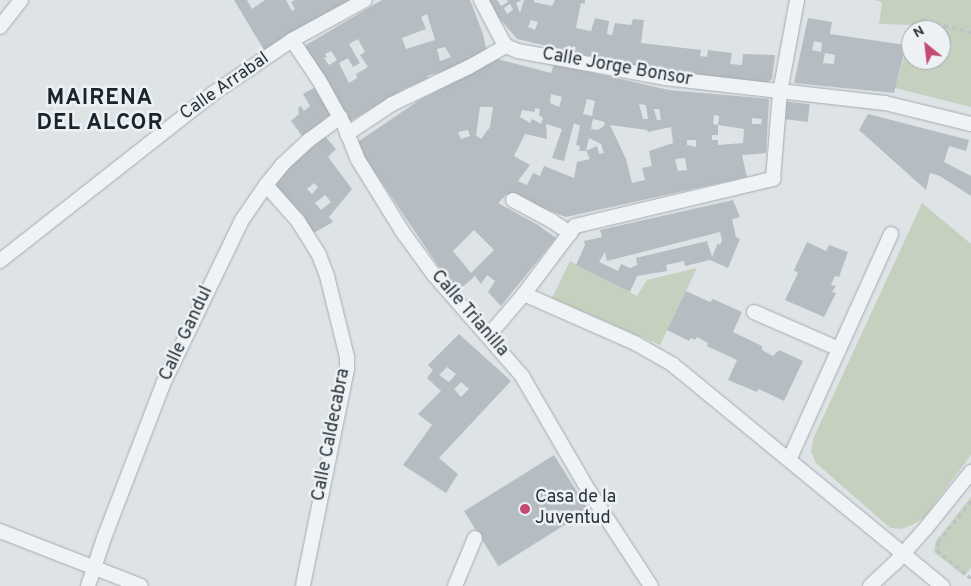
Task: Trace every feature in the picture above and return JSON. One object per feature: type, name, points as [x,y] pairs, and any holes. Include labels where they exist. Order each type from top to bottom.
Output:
[{"type":"street","points":[[0,28],[22,0]]},
{"type":"street","name":"Calle Arrabal","points":[[0,261],[212,94],[292,40],[365,0]]},
{"type":"street","points":[[348,134],[392,104],[469,67],[506,46],[481,0]]},
{"type":"street","points":[[488,336],[524,294],[575,226],[773,179],[780,92],[797,0]]},
{"type":"street","name":"Calle Trianilla","points":[[292,40],[341,117],[357,158],[417,254],[527,383],[589,490],[651,586]]},
{"type":"street","name":"Calle Jorge Bonsor","points":[[506,46],[518,51],[666,78],[885,103],[971,124]]},
{"type":"street","name":"Calle Gandul","points":[[88,586],[178,349],[224,253],[242,220],[266,184],[309,140],[341,117]]},
{"type":"street","name":"Calle Caldecabra","points":[[266,184],[298,221],[319,255],[327,276],[347,356],[347,369],[303,586]]},
{"type":"street","points":[[513,200],[570,233]]},
{"type":"street","points":[[789,460],[891,234]]},
{"type":"street","points":[[524,294],[656,353],[904,553],[942,586]]},
{"type":"street","points":[[754,312],[839,349]]},
{"type":"street","points":[[870,586],[904,553],[971,472]]},
{"type":"street","points":[[0,531],[142,586]]},
{"type":"street","points":[[455,586],[475,538]]},
{"type":"path","points":[[922,19],[971,32]]},
{"type":"path","points":[[971,501],[938,542],[937,550],[971,578]]},
{"type":"green space","points":[[874,0],[971,0],[971,107],[895,88],[901,67],[901,70],[951,70],[951,20],[901,20],[901,25],[879,24],[882,2]]},
{"type":"green space","points":[[922,203],[971,244],[971,455],[924,518],[901,529],[890,528],[816,463],[811,452],[813,439]]},
{"type":"green space","points":[[570,261],[637,296],[647,280],[697,268],[660,345],[552,298]]},
{"type":"green space","points":[[971,497],[971,568],[964,576],[934,552],[936,541]]},
{"type":"building","points":[[234,0],[247,0],[252,9],[265,0],[286,0],[292,11],[295,9],[291,2],[295,0],[352,0],[264,50]]},
{"type":"building","points":[[382,0],[470,0],[483,34],[487,52],[459,67],[427,76],[428,78],[402,90],[349,122],[305,50],[306,45]],"holes":[[[427,14],[435,40],[406,49],[402,38],[426,29],[421,17]],[[358,39],[365,52],[360,55],[368,67],[356,74],[357,78],[349,83],[339,63],[348,58],[353,67],[360,63],[349,44]],[[445,47],[451,57],[440,61],[437,49]],[[331,51],[337,60],[329,65],[324,58],[327,57],[325,54]]]},
{"type":"building","points":[[489,0],[497,0],[501,6],[508,2],[507,0],[522,0],[516,3],[520,13],[524,0],[534,0],[534,2],[552,6],[555,0],[585,0],[585,4],[581,3],[576,28],[591,31],[595,18],[609,21],[607,34],[612,35],[615,23],[631,25],[633,19],[644,20],[641,43],[701,50],[700,56],[707,57],[708,50],[732,53],[730,64],[742,65],[743,54],[775,55],[772,79],[767,83],[637,67],[517,39],[499,18]],"holes":[[[510,4],[513,10],[507,14],[504,8]],[[531,20],[538,22],[535,30],[528,27]]]},
{"type":"building","points":[[808,18],[832,22],[830,34],[901,44],[901,65],[894,93],[794,83]],"holes":[[[814,41],[822,43],[821,52],[812,50]],[[825,53],[835,55],[834,64],[823,63]]]},
{"type":"building","points":[[498,59],[551,73],[554,64],[669,90],[769,99],[766,153],[742,155],[747,177],[566,217],[507,194],[498,203],[538,225],[556,238],[501,306],[488,292],[495,281],[487,275],[481,284],[475,276],[459,290],[439,267],[357,146],[359,141],[418,101],[492,60]],"holes":[[[551,94],[562,97],[559,107],[550,103]],[[587,99],[595,101],[592,116],[583,114]],[[639,104],[646,105],[648,119],[643,119]],[[480,107],[493,107],[490,127],[481,139],[476,135]],[[535,108],[540,109],[539,115],[543,118],[541,124],[532,119],[530,123],[520,117],[522,110],[535,112]],[[654,109],[659,109],[661,120],[657,120]],[[714,115],[719,116],[718,125],[713,124]],[[752,118],[762,119],[761,124],[752,124]],[[593,119],[605,122],[604,126],[598,130],[591,129]],[[574,123],[580,126],[576,145],[580,146],[579,151],[586,151],[590,159],[577,162],[574,178],[544,166],[540,176],[533,173],[527,185],[518,181],[530,165],[514,156],[525,134],[547,139],[546,124],[562,129],[552,158],[564,161]],[[610,125],[647,130],[648,132],[671,127],[673,143],[649,151],[652,166],[642,168],[645,180],[632,183],[626,159]],[[718,125],[744,129],[743,143],[718,145],[718,140],[712,140],[712,135],[718,135]],[[468,130],[470,136],[461,139],[458,132]],[[589,138],[601,144],[604,153],[599,154],[597,146],[586,151]],[[687,140],[696,140],[696,147],[687,145]],[[685,158],[687,170],[678,171],[675,159]],[[474,230],[494,250],[471,273],[453,251]]]},
{"type":"building","points":[[314,88],[331,114],[303,137],[291,121],[299,114],[298,108],[301,106],[304,111],[310,106],[303,94]]},
{"type":"building","points":[[784,101],[810,104],[808,122],[782,119]]},
{"type":"building","points":[[868,114],[969,140],[966,151],[949,146],[944,162],[971,176],[971,196],[940,176],[930,173],[926,190],[859,130]]},
{"type":"building","points":[[323,134],[336,149],[328,157],[352,189],[329,217],[333,222],[312,234],[271,187],[282,172]],"holes":[[[314,183],[318,187],[312,194],[307,189]],[[325,195],[331,202],[321,210],[315,203]]]},
{"type":"building","points":[[733,200],[740,217],[732,219],[736,237],[740,239],[728,268],[710,260],[685,266],[684,261],[666,265],[667,271],[637,276],[630,292],[576,265],[585,245],[584,241],[602,237],[600,230]],"holes":[[[720,232],[722,240],[720,245],[718,243],[712,257],[707,241],[636,258],[637,265],[630,268],[621,264],[618,271],[599,262],[605,252],[607,261]]]},
{"type":"building","points":[[807,242],[826,251],[829,245],[848,252],[839,277],[835,276],[831,285],[836,286],[832,292],[836,293],[824,317],[785,300],[798,273],[794,270]]},
{"type":"building","points":[[686,291],[710,302],[713,299],[742,312],[733,332],[762,346],[762,350],[773,356],[779,350],[803,361],[784,401],[759,389],[757,392],[728,380],[737,360],[707,346],[708,343],[697,337],[695,340],[691,338],[689,341],[667,330]]},
{"type":"building","points":[[459,334],[511,381],[439,458],[458,474],[446,493],[403,465],[432,425],[418,414],[441,391],[427,378],[433,370],[428,365]],"holes":[[[447,367],[456,374],[449,382],[439,375]],[[461,382],[469,389],[461,397],[454,389]]]},
{"type":"building","name":"Casa de la Juventud","points":[[554,455],[588,510],[499,566],[464,511]]},
{"type":"place","name":"Casa de la Juventud","points":[[525,509]]},
{"type":"district","name":"MAIRENA DEL ALCOR","points":[[100,110]]}]
